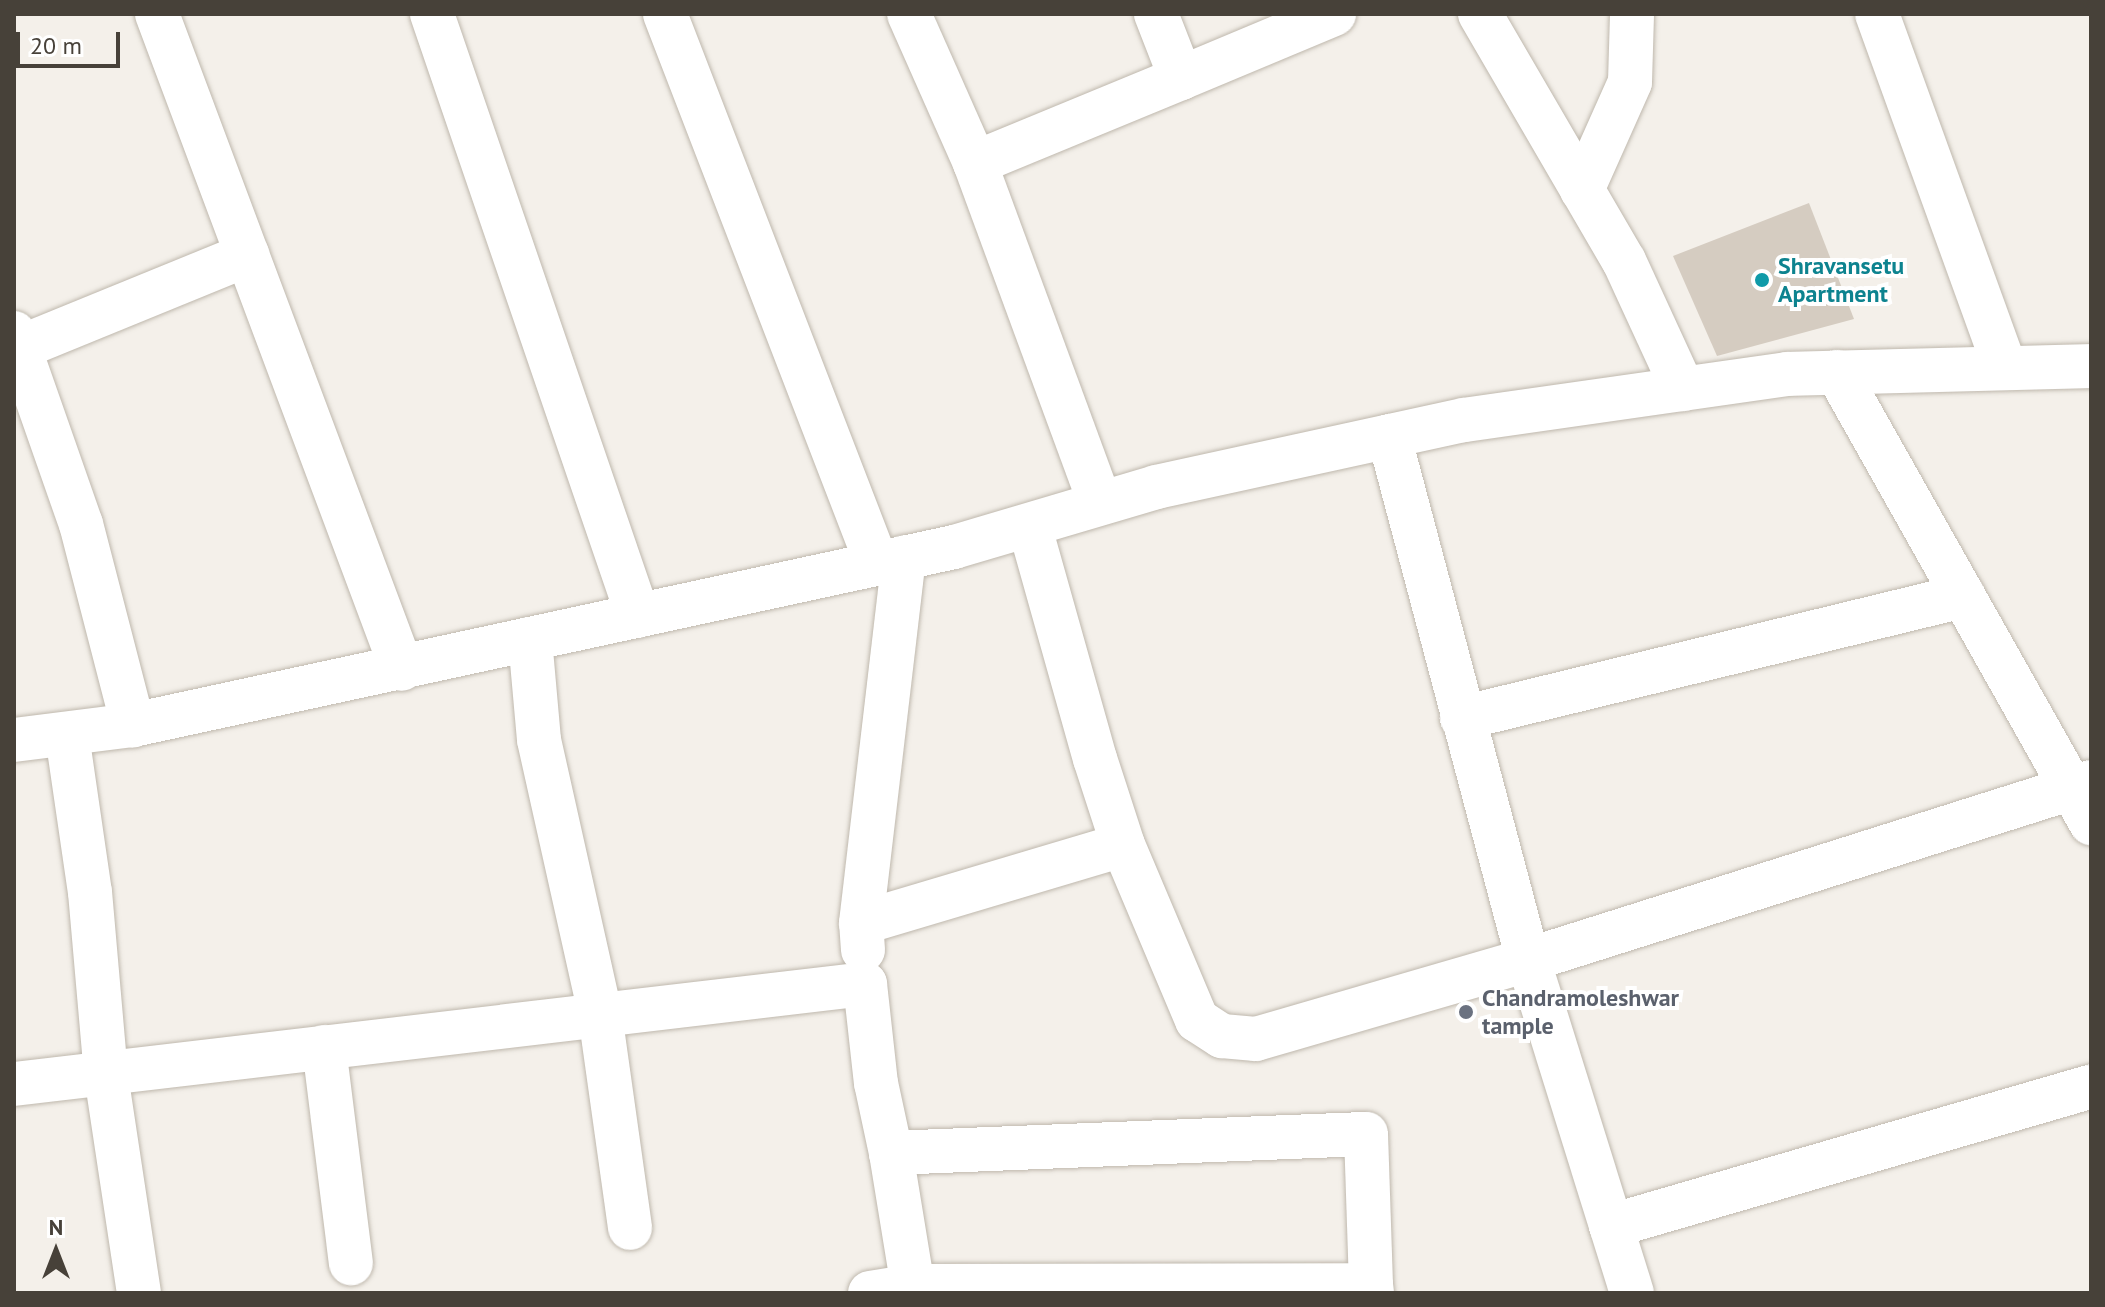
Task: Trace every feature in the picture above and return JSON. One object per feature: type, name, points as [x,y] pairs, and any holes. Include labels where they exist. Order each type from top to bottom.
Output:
[{"type":"street","points":[[157,14],[402,669]]},
{"type":"street","points":[[432,14],[638,616]]},
{"type":"street","points":[[665,14],[891,561],[861,923],[876,1083],[914,1290]]},
{"type":"street","points":[[909,14],[975,163],[1100,503]]},
{"type":"street","points":[[1156,14],[1181,78]]},
{"type":"street","points":[[975,163],[1334,14]]},
{"type":"street","points":[[1480,14],[1624,261],[1683,389]]},
{"type":"street","points":[[1582,190],[1630,82],[1632,14]]},
{"type":"street","points":[[1877,14],[2005,368]]},
{"type":"street","points":[[133,725],[81,524],[16,344],[247,255]]},
{"type":"street","points":[[14,740],[133,725],[402,669],[891,561],[1030,527],[1100,503],[1464,420],[1787,374],[2091,366]]},
{"type":"street","points":[[1030,527],[1095,759],[1123,845],[1197,1020],[1222,1036],[1256,1039],[2084,798],[1963,596],[1837,372]]},
{"type":"street","points":[[1389,436],[1528,960],[1632,1293]]},
{"type":"street","points":[[1462,718],[1963,596]]},
{"type":"street","points":[[530,639],[539,740],[600,1014],[630,1228]]},
{"type":"street","points":[[67,735],[90,892],[106,1075],[139,1293]]},
{"type":"street","points":[[861,923],[1123,845]]},
{"type":"street","points":[[14,1084],[865,984]]},
{"type":"street","points":[[324,1047],[351,1263]]},
{"type":"street","points":[[1611,1226],[2091,1087]]},
{"type":"street","points":[[870,1293],[914,1290],[1372,1289],[1366,1134],[891,1153]]},
{"type":"building","name":"Shravansetu Apartment","points":[[1809,203],[1854,319],[1717,356],[1673,256]]},
{"type":"place","name":"Shravansetu Apartment","points":[[1762,280]]},
{"type":"place","name":"Chandramoleshwar tample","points":[[1466,1012]]}]
